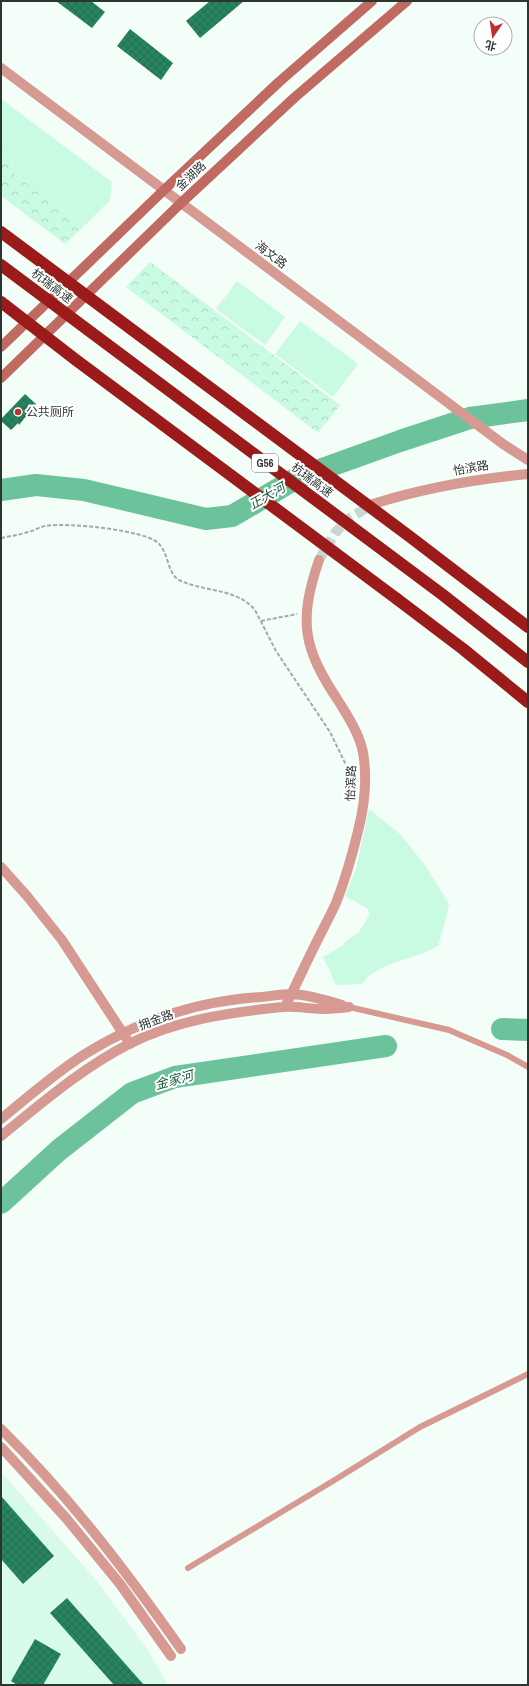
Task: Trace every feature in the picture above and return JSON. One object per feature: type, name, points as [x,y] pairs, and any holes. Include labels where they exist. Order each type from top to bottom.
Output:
[{"type":"highway","name":"杭瑞高速","points":[[1,232],[409,536],[528,627]]},
{"type":"highway","name":"杭瑞高速","points":[[1,266],[443,595],[528,662]]},
{"type":"highway","points":[[1,302],[70,356],[463,649],[528,702]]},
{"type":"main road","name":"金湖路","points":[[1,348],[164,190],[279,82],[372,1]]},
{"type":"main road","name":"金湖路","points":[[1,378],[181,204],[294,98],[406,1]]},
{"type":"street","name":"海文路","points":[[1,68],[503,444],[528,460]]},
{"type":"street","name":"怡滨路","points":[[374,504],[404,494],[479,479],[528,474]]},
{"type":"street","name":"怡滨路","points":[[285,1007],[335,904],[351,860],[366,790],[364,759],[360,740],[351,720],[324,679],[312,655],[307,633],[306,613],[310,586],[319,560]]},
{"type":"street","points":[[1,867],[27,896],[62,940],[130,1044]]},
{"type":"street","points":[[1,1119],[36,1090],[84,1055],[123,1032],[166,1015],[204,1005],[240,998],[291,994],[324,999],[350,1007]]},
{"type":"street","name":"拥金路","points":[[1,1136],[44,1101],[92,1066],[130,1044],[170,1028],[208,1018],[242,1012],[285,1007],[322,1009],[350,1007]]},
{"type":"street","points":[[1,1429],[76,1509],[130,1577],[181,1649]]},
{"type":"street","points":[[1,1447],[66,1518],[120,1584],[171,1656]]},
{"type":"lane","points":[[350,1007],[449,1030],[507,1055],[528,1067]]},
{"type":"lane","points":[[188,1568],[420,1427],[528,1374]]},
{"type":"path","points":[[1,538],[29,532],[45,526],[55,525],[100,528],[151,538],[163,549],[173,573],[178,579],[191,585],[229,594],[250,604],[276,651],[330,732],[348,769],[365,769]]},
{"type":"path","points":[[260,621],[306,613]]},
{"type":"shaded area","points":[[1,1472],[96,1580],[147,1649],[168,1685],[1,1685]]},
{"type":"green space","points":[[1,99],[112,182],[110,200],[84,226],[15,175],[10,153],[1,147]]},
{"type":"green space","points":[[1,147],[10,153],[15,175],[84,226],[65,244],[1,196]]},
{"type":"green space","points":[[150,262],[340,405],[318,433],[126,287]]},
{"type":"green space","points":[[237,281],[285,317],[265,345],[216,309]]},
{"type":"green space","points":[[300,321],[358,364],[333,397],[275,354]]},
{"type":"green space","points":[[369,809],[400,834],[426,867],[449,904],[438,946],[381,969],[370,975],[362,984],[336,985],[323,957],[342,946],[347,940],[359,932],[370,914],[367,908],[345,896],[356,869]]},
{"type":"building","points":[[56,1],[91,1],[105,12],[92,28]]},
{"type":"building","points":[[210,1],[244,1],[200,38],[186,21]]},
{"type":"building","points":[[130,29],[173,63],[161,80],[117,46]]},
{"type":"building","name":"公共厕所","points":[[25,394],[36,404],[19,425],[18,423],[11,430],[1,421],[1,419]]},
{"type":"building","points":[[1,1496],[54,1556],[23,1584],[1,1559]]},
{"type":"building","points":[[67,1598],[144,1685],[114,1685],[50,1613]]},
{"type":"building","points":[[35,1639],[61,1654],[43,1685],[17,1685],[11,1681]]},
{"type":"waterway","name":"正大河","points":[[1,490],[36,485],[84,490],[206,519],[232,516],[297,478],[400,441],[470,418],[528,410]]},
{"type":"waterway","name":"金家河","points":[[502,1029],[528,1030]]},
{"type":"waterway","name":"金家河","points":[[1,1203],[59,1150],[132,1093],[175,1077],[386,1046]]},
{"type":"tunnel","points":[[319,560],[335,533],[348,519],[373,504]]},
{"type":"place","name":"公共厕所","points":[[18,412]]}]
